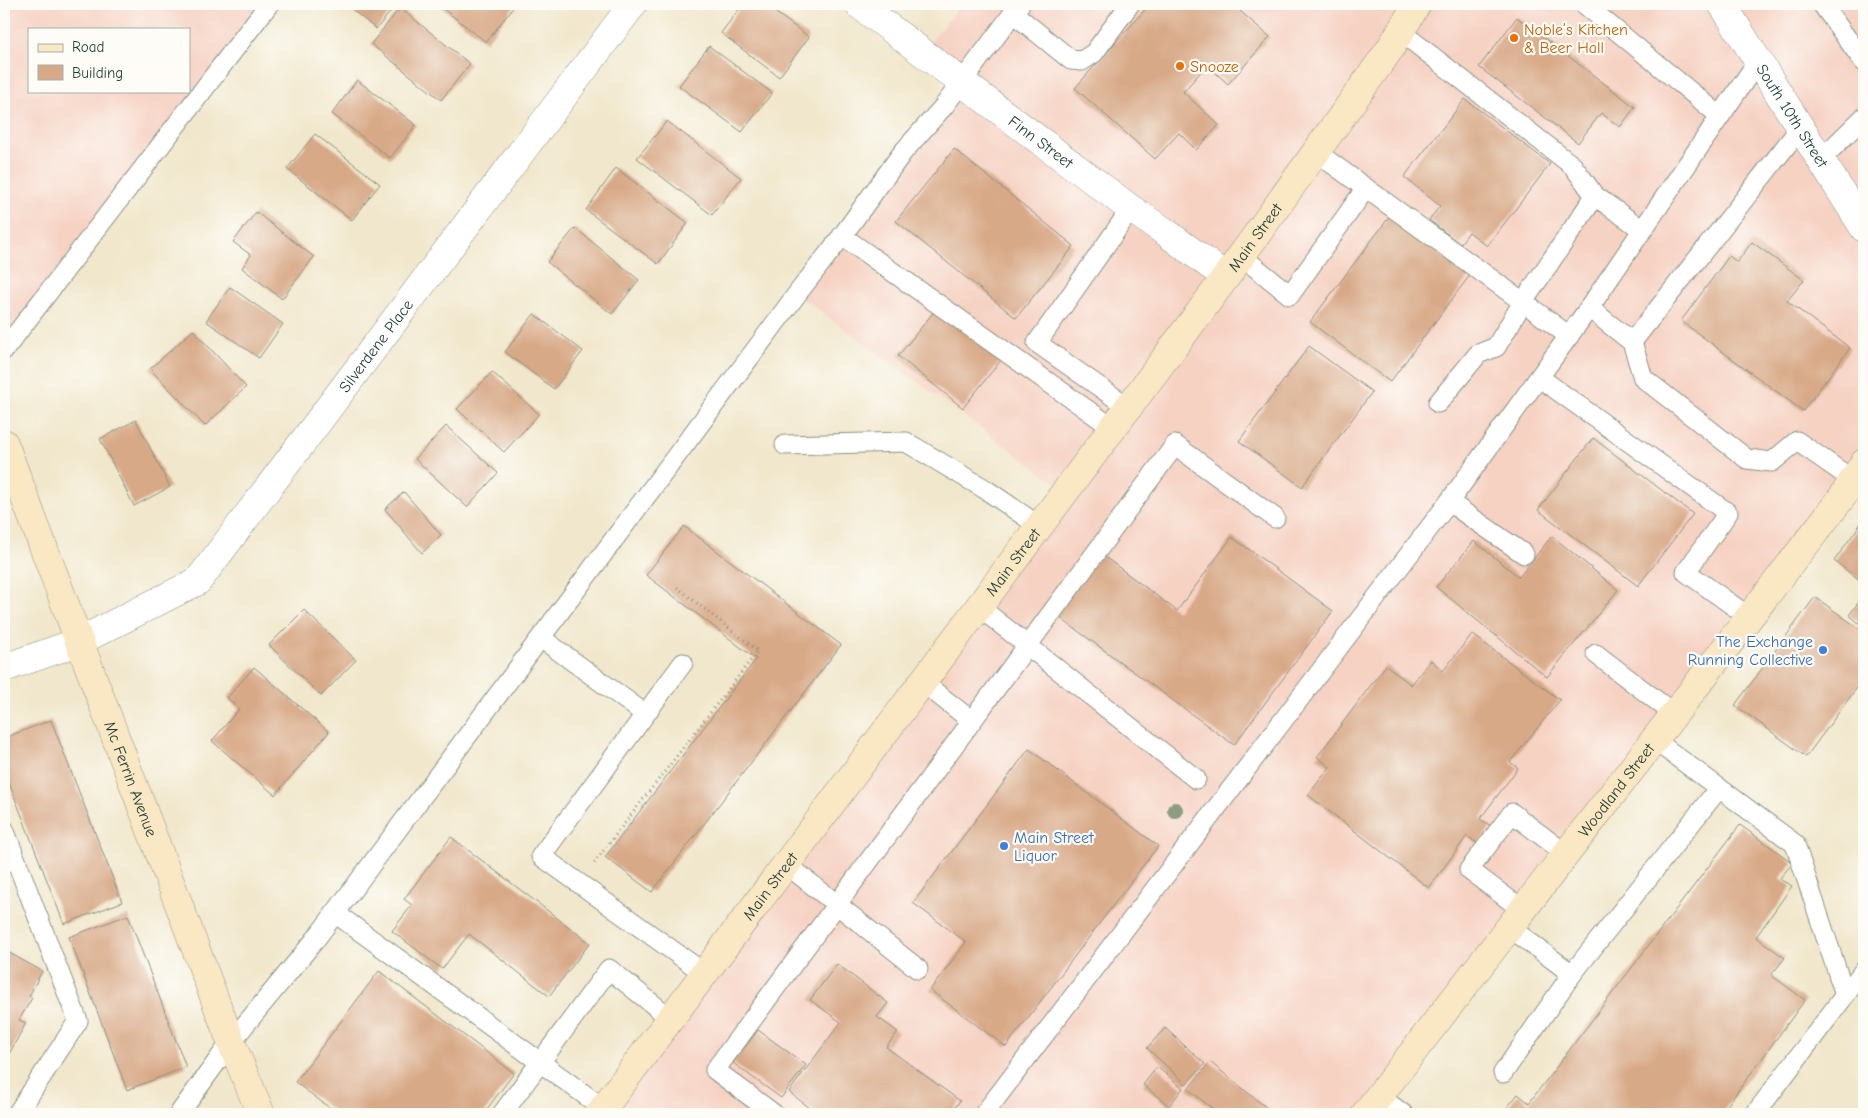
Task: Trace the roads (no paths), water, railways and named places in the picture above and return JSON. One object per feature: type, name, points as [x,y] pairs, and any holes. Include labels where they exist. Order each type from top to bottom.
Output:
[{"type":"street","name":"Silverdene Place","points":[[4,668],[78,642],[198,581],[633,4]]},
{"type":"street","name":"Finn Street","points":[[858,4],[1131,209],[1226,277]]},
{"type":"street","name":"Main Street","points":[[601,1111],[1226,277],[1400,32],[1417,4]]},
{"type":"street","name":"South 10th Street","points":[[1722,4],[1864,228]]},
{"type":"street","name":"Mc Ferrin Avenue","points":[[4,443],[231,1042],[261,1114]]},
{"type":"street","name":"Woodland Street","points":[[1372,1105],[1837,504],[1859,471]]},
{"type":"lane","points":[[4,350],[269,4]]},
{"type":"lane","points":[[179,1114],[231,1042],[315,940],[903,152],[944,106],[1017,8],[1071,60],[1082,61],[1094,54],[1130,4]]},
{"type":"lane","points":[[1584,4],[1720,116]]},
{"type":"lane","points":[[1822,4],[1864,62]]},
{"type":"lane","points":[[1400,32],[1573,166],[1595,196],[1643,230]]},
{"type":"lane","points":[[984,1114],[1450,502],[1589,308],[1758,61]]},
{"type":"lane","points":[[1821,159],[1864,117]]},
{"type":"lane","points":[[1632,342],[1801,127]]},
{"type":"lane","points":[[1316,152],[1569,336]]},
{"type":"lane","points":[[1241,256],[1290,294],[1366,188]]},
{"type":"lane","points":[[1438,403],[1478,354],[1496,347],[1523,302],[1595,196]]},
{"type":"lane","points":[[1121,418],[1037,343],[1131,209]]},
{"type":"lane","points":[[842,236],[1058,391],[1121,418]]},
{"type":"lane","points":[[1589,308],[1632,342],[1642,378],[1747,459],[1772,462],[1797,441],[1859,471]]},
{"type":"lane","points":[[1540,378],[1728,513],[1686,572],[1749,617]]},
{"type":"lane","points":[[785,445],[906,442],[985,488],[1039,526]]},
{"type":"lane","points":[[774,1114],[715,1070],[1175,445],[1275,518]]},
{"type":"lane","points":[[1450,502],[1524,554]]},
{"type":"lane","points":[[978,607],[1196,778]]},
{"type":"lane","points":[[541,638],[645,714]]},
{"type":"lane","points":[[1596,654],[1674,714]]},
{"type":"lane","points":[[683,663],[541,856],[704,973]]},
{"type":"lane","points":[[922,682],[972,721]]},
{"type":"lane","points":[[1654,740],[1795,844],[1845,995]]},
{"type":"lane","points":[[1503,1072],[1572,974],[1719,788]]},
{"type":"lane","points":[[1566,854],[1512,812],[1469,870],[1572,974]]},
{"type":"lane","points":[[4,829],[78,1021],[17,1114]]},
{"type":"lane","points":[[786,864],[918,969]]},
{"type":"lane","points":[[335,913],[540,1062],[601,1111]]},
{"type":"lane","points":[[502,1114],[609,970],[670,1018]]},
{"type":"lane","points":[[1755,1114],[1864,970]]},
{"type":"lane","points":[[1372,1105],[1402,1114]]},
{"type":"place","name":"Noble’s Kitchen & Beer Hall","points":[[1514,38]]},
{"type":"place","name":"Snooze","points":[[1180,66]]},
{"type":"place","name":"The Exchange Running Collective","points":[[1823,650]]},
{"type":"place","name":"Main Street Liquor","points":[[1004,846]]}]
